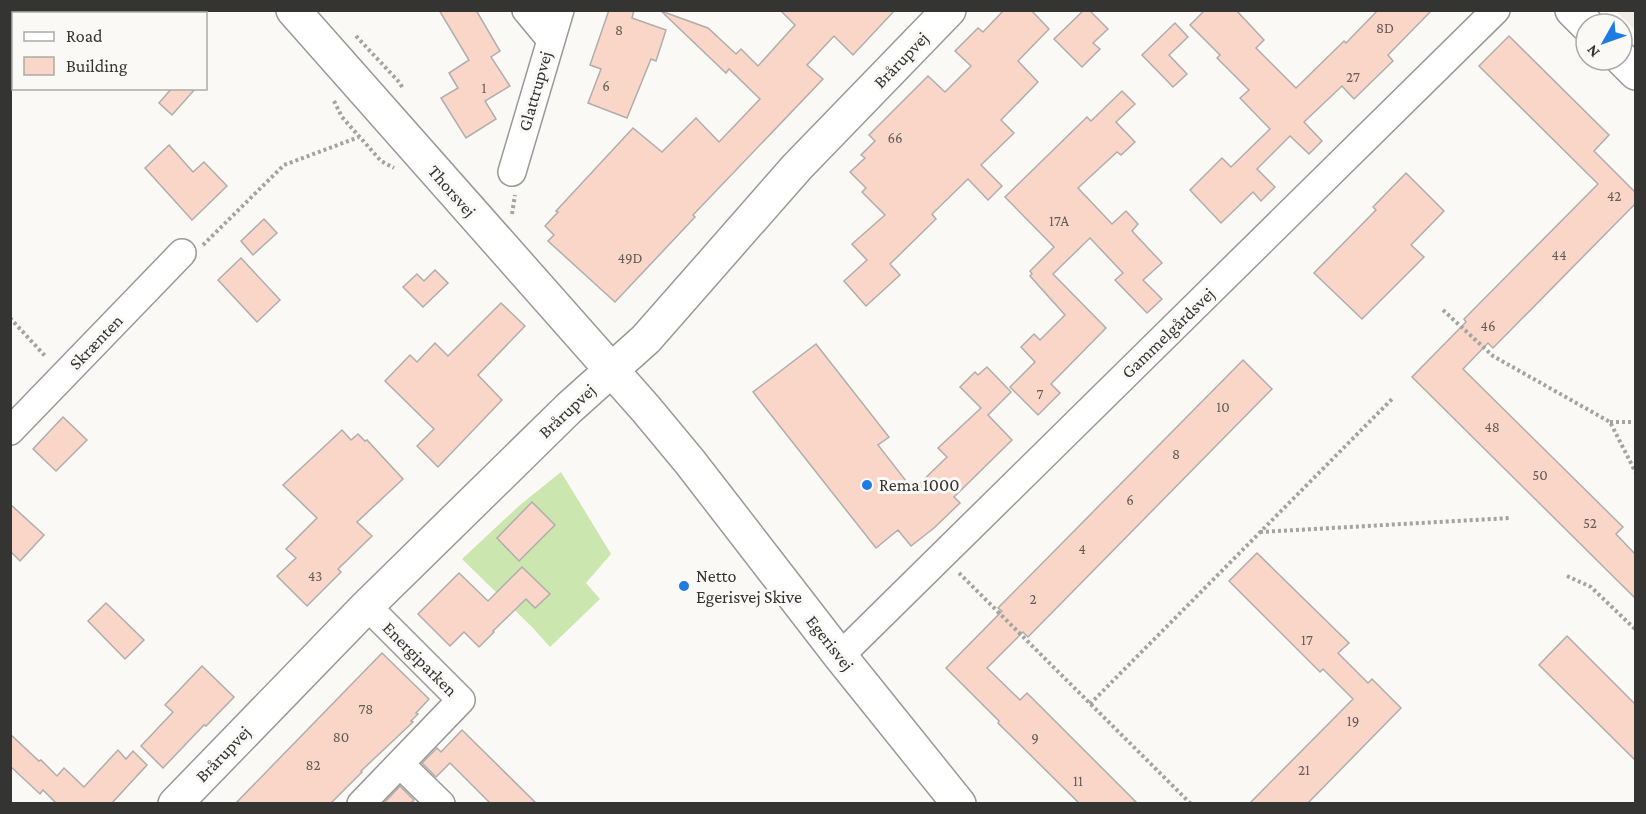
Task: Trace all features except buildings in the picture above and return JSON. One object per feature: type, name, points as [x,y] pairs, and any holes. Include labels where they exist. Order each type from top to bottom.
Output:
[{"type":"street","name":"Thorsvej","points":[[293,10],[612,370]]},
{"type":"street","points":[[526,10],[550,39]]},
{"type":"street","name":"Glattrupvej","points":[[512,172],[560,10]]},
{"type":"street","name":"Brårupvej","points":[[175,804],[367,606],[569,408],[646,339],[797,167],[949,10]]},
{"type":"street","name":"Gammelgårdsvej","points":[[840,656],[1496,10]]},
{"type":"street","name":"Skrænten","points":[[10,430],[182,253]]},
{"type":"street","name":"Egerisvej","points":[[612,370],[690,462],[840,656],[959,804]]},
{"type":"street","name":"Energiparken","points":[[361,804],[461,700],[367,606]]},
{"type":"street","points":[[400,764],[441,804]]},
{"type":"path","points":[[182,253],[196,252],[284,165],[359,136]]},
{"type":"path","points":[[1443,310],[1493,356],[1610,422],[1635,422]]},
{"type":"path","points":[[10,318],[63,376]]},
{"type":"path","points":[[1090,704],[1392,399]]},
{"type":"path","points":[[1610,422],[1635,474]]},
{"type":"path","points":[[1260,532],[1510,518]]},
{"type":"path","points":[[941,556],[1191,804]]},
{"type":"path","points":[[1567,576],[1591,587],[1635,630]]},
{"type":"shaded area","points":[[1635,11],[1635,30],[1634,12],[1617,12]]},
{"type":"green space","points":[[561,472],[611,554],[586,583],[600,599],[550,647],[462,559],[520,505]]},
{"type":"place","name":"Rema 1000","points":[[867,485]]},
{"type":"place","name":"Netto Egerisvej Skive","points":[[684,586]]}]
